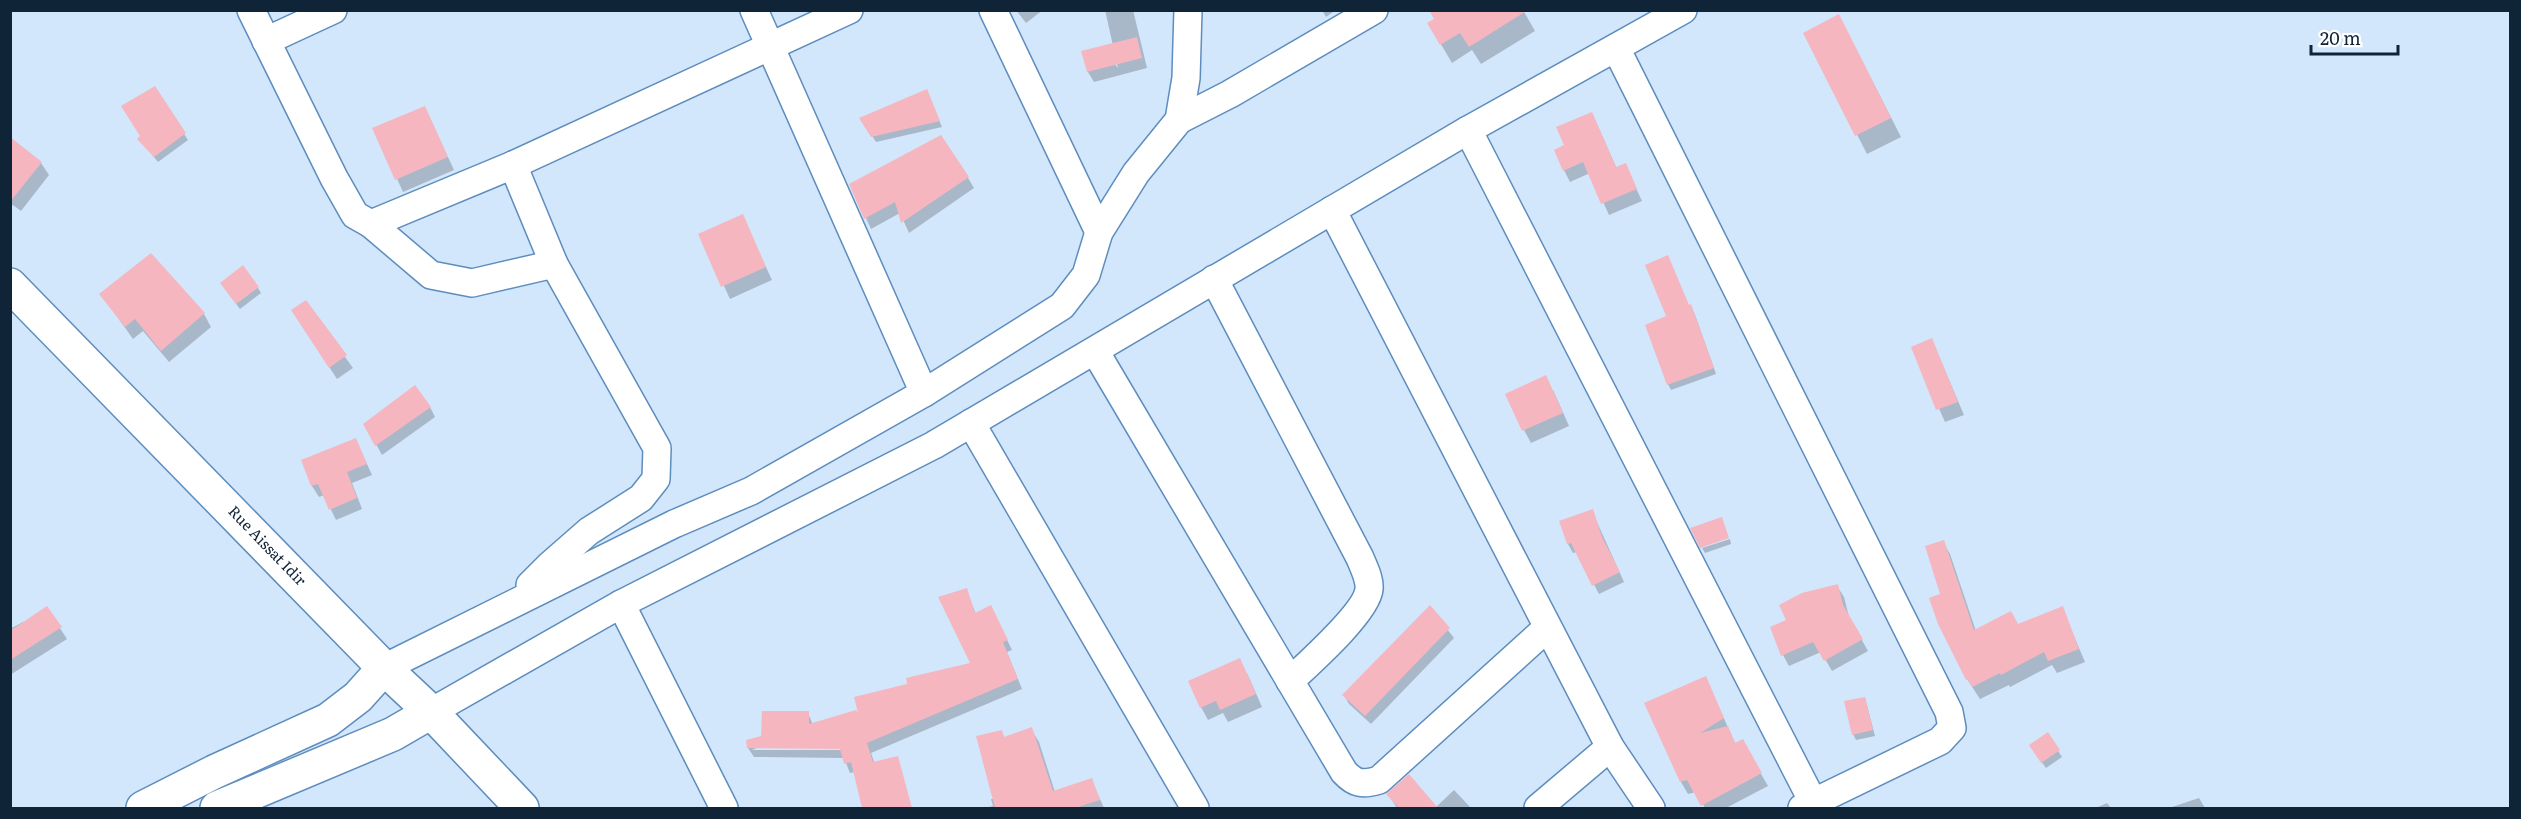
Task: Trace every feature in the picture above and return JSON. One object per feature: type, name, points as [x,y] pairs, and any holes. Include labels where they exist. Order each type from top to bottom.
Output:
[{"type":"street","points":[[251,10],[355,215],[371,224],[431,275],[472,284],[554,264]]},
{"type":"street","points":[[266,41],[333,10]]},
{"type":"street","points":[[754,10],[924,393]]},
{"type":"street","points":[[371,224],[513,165],[849,10]]},
{"type":"street","points":[[993,10],[1100,232]]},
{"type":"street","points":[[1179,120],[1186,78],[1188,10]]},
{"type":"street","points":[[143,808],[214,772],[328,720],[358,697],[384,668],[517,600],[674,524],[751,490],[924,393],[1062,306],[1086,275],[1100,232],[1136,172],[1179,120],[1230,94],[1374,10]]},
{"type":"street","points":[[217,808],[393,734],[621,604],[934,445],[1468,130],[1683,10]]},
{"type":"street","points":[[1468,130],[1808,805],[1917,754],[1940,741],[1952,728],[1949,712],[1616,48]]},
{"type":"street","points":[[513,165],[554,264],[657,448],[656,479],[641,498],[589,531],[549,566],[517,600]]},
{"type":"street","points":[[1332,210],[1610,747],[1651,808]]},
{"type":"street","points":[[1214,279],[1360,558],[1369,584],[1369,592],[1365,601],[1346,625],[1290,681]]},
{"type":"street","name":"Rue Aissat Idir","points":[[10,285],[384,668],[431,712],[522,808]]},
{"type":"street","points":[[1095,351],[1344,772],[1353,781],[1364,784],[1379,780],[1547,628]]},
{"type":"street","points":[[970,423],[1195,808]]},
{"type":"street","points":[[621,604],[724,808]]},
{"type":"street","points":[[1538,808],[1610,747]]},
{"type":"building","points":[[1429,10],[1528,10],[1469,47],[1460,33],[1440,45],[1427,23],[1434,19]]},
{"type":"building","points":[[1839,14],[1891,118],[1855,136],[1803,33]]},
{"type":"building","points":[[1137,37],[1142,58],[1087,72],[1081,51]]},
{"type":"building","points":[[155,86],[186,133],[154,157],[137,139],[140,136],[121,106]]},
{"type":"building","points":[[927,89],[940,121],[871,137],[859,118]]},
{"type":"building","points":[[425,106],[448,157],[395,180],[372,128]]},
{"type":"building","points":[[1592,112],[1616,167],[1626,163],[1637,189],[1601,204],[1583,162],[1563,171],[1554,150],[1564,145],[1556,127]]},
{"type":"building","points":[[941,135],[969,177],[901,223],[895,202],[864,219],[849,184]]},
{"type":"building","points":[[10,137],[42,162],[10,202]]},
{"type":"building","points":[[743,214],[766,267],[721,287],[698,234]]},
{"type":"building","points":[[151,253],[205,313],[161,351],[135,319],[125,327],[99,294]]},
{"type":"building","points":[[1668,255],[1689,305],[1691,304],[1714,368],[1667,385],[1645,325],[1666,316],[1645,265]]},
{"type":"building","points":[[243,265],[259,287],[236,304],[220,283]]},
{"type":"building","points":[[306,300],[347,355],[329,368],[291,310]]},
{"type":"building","points":[[1932,338],[1958,402],[1936,410],[1911,347]]},
{"type":"building","points":[[1546,375],[1563,413],[1522,431],[1505,394]]},
{"type":"building","points":[[415,385],[431,407],[375,446],[363,424]]},
{"type":"building","points":[[356,438],[367,464],[347,472],[357,498],[329,510],[318,484],[311,486],[301,460]]},
{"type":"building","points":[[1593,509],[1602,537],[1620,572],[1592,586],[1571,543],[1567,544],[1559,521]]},
{"type":"building","points":[[1722,517],[1729,538],[1700,548],[1690,528]]},
{"type":"building","points":[[1944,540],[1974,630],[2011,611],[2018,624],[2063,606],[2079,649],[2048,661],[2044,652],[2001,675],[2000,673],[1972,687],[1966,680],[1938,624],[1929,598],[1940,594],[1925,546]]},
{"type":"building","points":[[1838,584],[1843,605],[1863,639],[1824,661],[1813,642],[1781,656],[1770,627],[1786,620],[1779,605],[1802,593]]},
{"type":"building","points":[[967,588],[975,613],[991,605],[1008,640],[1003,642],[1018,679],[867,743],[873,762],[898,756],[912,808],[862,808],[851,762],[844,764],[840,749],[747,748],[746,740],[761,736],[762,711],[809,711],[809,724],[856,710],[858,713],[854,697],[907,684],[906,678],[970,663],[938,597]]},
{"type":"building","points":[[1430,605],[1450,628],[1365,716],[1342,695]]},
{"type":"building","points":[[47,606],[62,627],[10,660],[10,631]]},
{"type":"building","points":[[1240,658],[1256,694],[1220,710],[1216,701],[1200,708],[1188,681]]},
{"type":"building","points":[[1706,676],[1724,718],[1700,733],[1728,726],[1735,743],[1743,739],[1762,773],[1701,806],[1687,780],[1680,782],[1644,703]]},
{"type":"building","points":[[1865,697],[1873,730],[1852,735],[1844,701]]},
{"type":"building","points":[[1032,727],[1053,791],[1092,778],[1100,800],[1075,808],[995,808],[976,736],[1002,730],[1004,737]]},
{"type":"building","points":[[2048,732],[2060,750],[2041,763],[2029,745]]},
{"type":"building","points":[[1409,774],[1438,808],[1399,808],[1386,794]]}]
